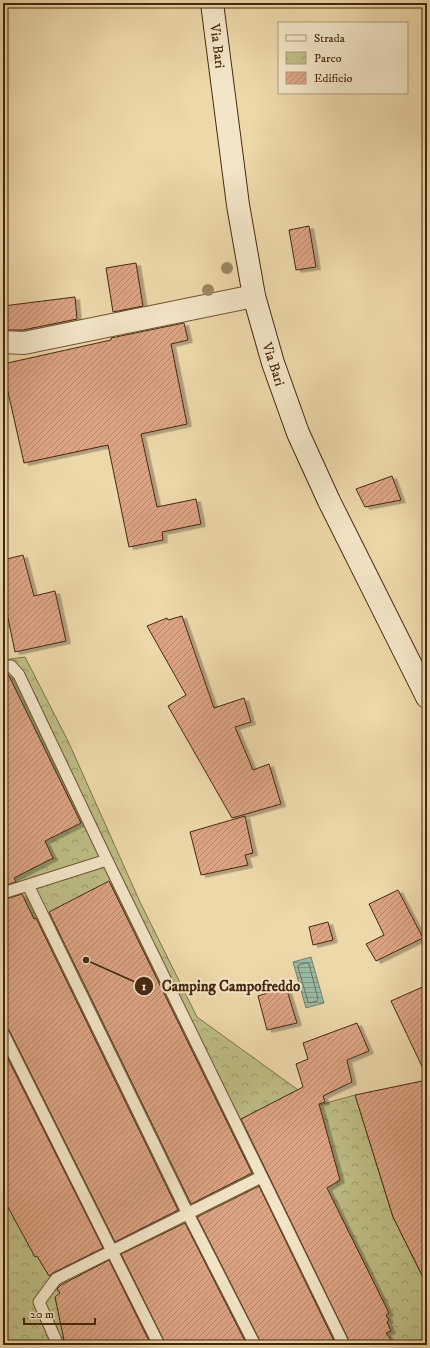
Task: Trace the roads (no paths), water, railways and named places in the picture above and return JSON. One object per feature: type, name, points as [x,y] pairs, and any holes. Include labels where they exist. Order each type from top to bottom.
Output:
[{"type":"main road","name":"Via Bari","points":[[212,3],[238,205],[254,296],[273,363],[298,433],[333,508],[427,697]]},
{"type":"main road","points":[[3,342],[24,343],[254,296]]},
{"type":"lane","points":[[3,666],[11,666],[19,675],[261,1177],[344,1345]]},
{"type":"lane","points":[[3,893],[108,860]]},
{"type":"lane","points":[[28,885],[188,1214],[255,1345]]},
{"type":"lane","points":[[3,1033],[159,1345]]},
{"type":"lane","points":[[58,1345],[39,1302],[56,1280],[261,1177]]},
{"type":"water","points":[[311,957],[324,1003],[306,1008],[293,962]]},
{"type":"place","name":"Camping Campofreddo","points":[[86,960]]}]
